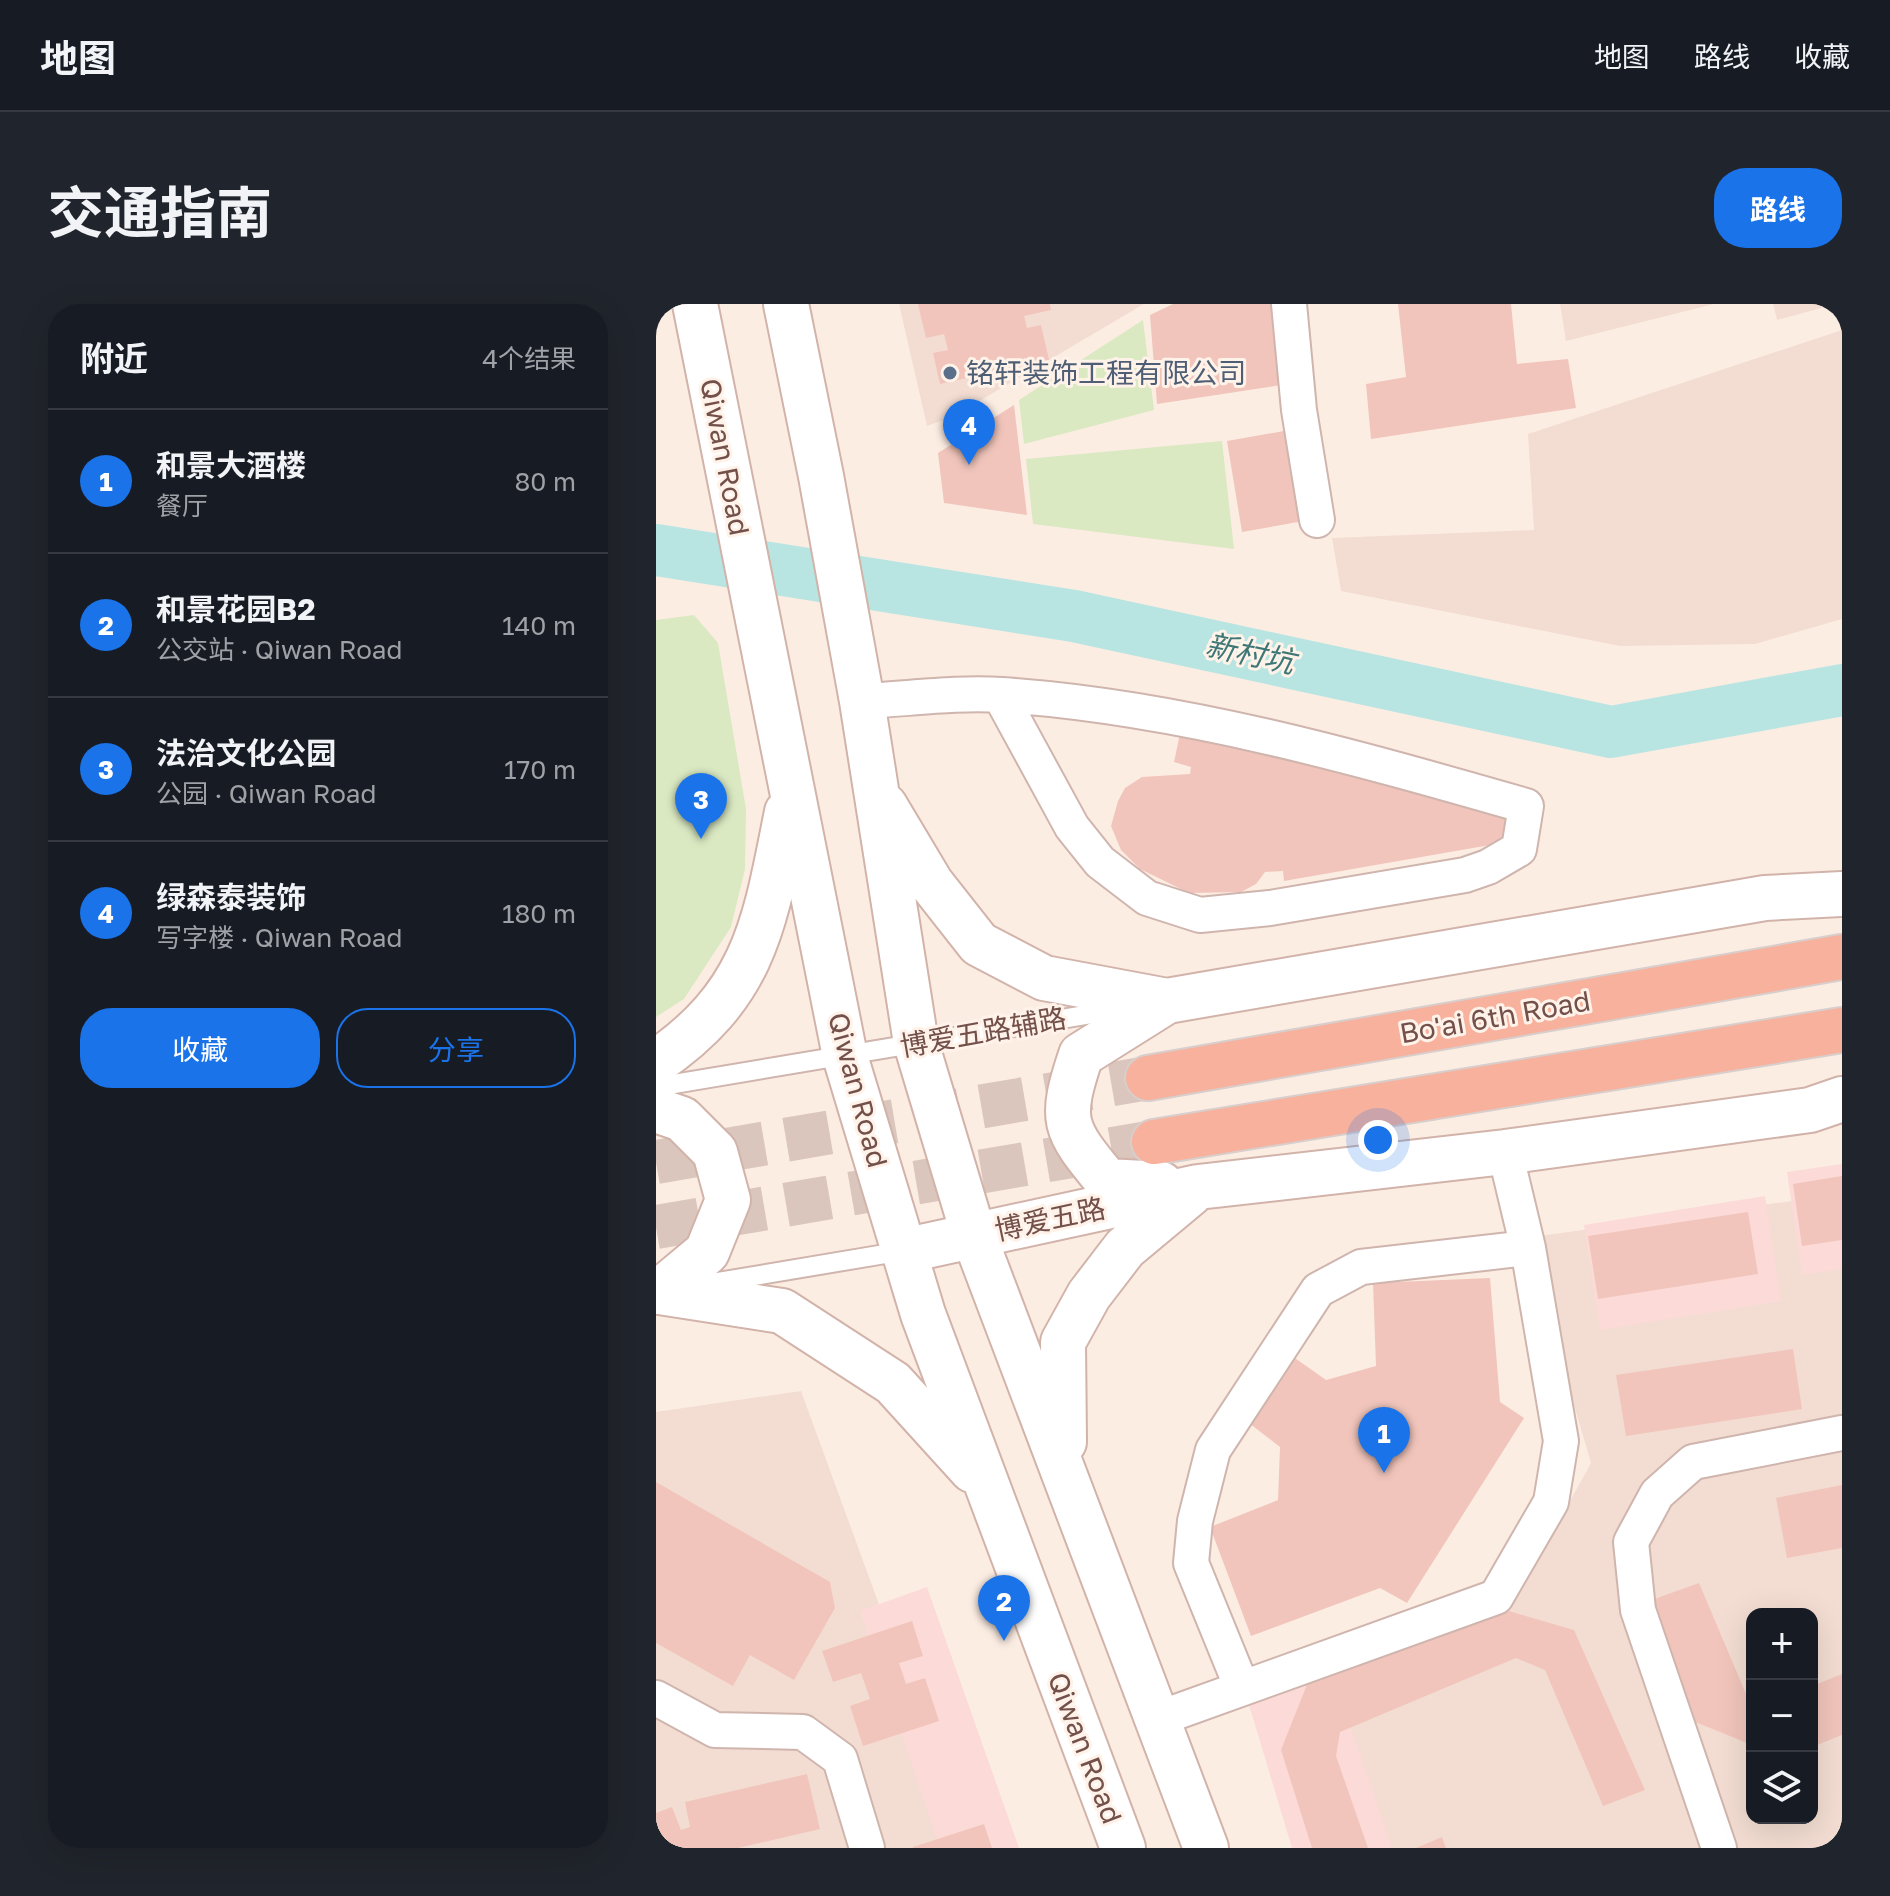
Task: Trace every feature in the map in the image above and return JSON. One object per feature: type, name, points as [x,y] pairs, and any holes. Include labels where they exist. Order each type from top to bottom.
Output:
[{"type":"highway","name":"Bo'ai 6th Road","points":[[1148,1078],[1842,957]]},
{"type":"highway","points":[[1154,1142],[1842,1030]]},
{"type":"main road","name":"Qiwan Road","points":[[695,304],[845,1056],[903,1251],[985,1484],[1123,1848]]},
{"type":"main road","points":[[786,304],[862,701],[916,1043],[974,1236],[1206,1848]]},
{"type":"main road","points":[[873,784],[931,883],[979,944],[1044,978],[1167,1001],[1765,898],[1842,894]]},
{"type":"main road","points":[[656,1062],[690,1039],[732,991],[765,922],[791,794]]},
{"type":"main road","points":[[1167,1001],[1081,1055],[1066,1100],[1073,1141],[1107,1181],[1198,1187],[1505,1152],[1826,1104]]},
{"type":"main road","points":[[656,1110],[682,1119],[715,1152],[728,1200],[707,1252],[658,1292]]},
{"type":"main road","points":[[1064,1473],[1063,1342],[1089,1295],[1125,1248],[1198,1187]]},
{"type":"main road","name":"博爱五路","points":[[903,1251],[1198,1187]]},
{"type":"main road","points":[[658,1292],[782,1311],[893,1383],[985,1484]]},
{"type":"street","points":[[1289,304],[1299,410],[1317,520]]},
{"type":"street","points":[[862,701],[1000,695],[1193,722],[1336,753],[1526,806],[1519,849],[1488,867],[1465,875],[1270,908],[1200,915],[1147,898],[1100,862],[1072,827],[1000,695]]},
{"type":"street","points":[[1157,1719],[1496,1597],[1551,1502],[1561,1441],[1528,1248],[1505,1152]]},
{"type":"street","points":[[1242,1688],[1191,1563],[1195,1521],[1213,1450],[1318,1290],[1361,1267],[1528,1248]]},
{"type":"street","points":[[1719,1848],[1638,1610],[1631,1542],[1657,1494],[1693,1462],[1842,1433]]},
{"type":"street","points":[[656,1698],[715,1730],[803,1732],[840,1759],[867,1848]]},
{"type":"lane","name":"博爱五路辅路","points":[[656,1087],[1167,1001]]},
{"type":"lane","points":[[658,1292],[903,1251]]},
{"type":"shaded area","points":[[899,304],[1144,304],[954,416],[927,426]]},
{"type":"shaded area","points":[[1560,304],[1714,304],[1566,341]]},
{"type":"shaded area","points":[[1773,304],[1836,304],[1777,320]]},
{"type":"shaded area","points":[[1842,330],[1842,619],[1755,644],[1620,646],[1341,591],[1332,538],[1534,530],[1528,434]]},
{"type":"shaded area","points":[[1842,1164],[1842,1269],[1802,1275],[1787,1172]]},
{"type":"shaded area","points":[[1842,1194],[1842,1848],[1304,1848],[1242,1688],[1509,1611],[1591,1463],[1525,1238]]},
{"type":"shaded area","points":[[1765,1196],[1781,1301],[1600,1330],[1584,1225]]},
{"type":"shaded area","points":[[801,1391],[968,1848],[656,1848],[656,1412]]},
{"type":"shaded area","points":[[927,1587],[1019,1848],[940,1848],[860,1611]]},
{"type":"shaded area","points":[[1331,1669],[1392,1848],[1292,1848],[1247,1698]]},
{"type":"green space","points":[[1143,320],[1154,410],[1024,444],[1019,400]]},
{"type":"green space","points":[[1222,441],[1234,549],[1033,524],[1026,459]]},
{"type":"green space","points":[[694,615],[718,643],[746,809],[745,869],[731,927],[684,999],[656,1017],[656,620]]},
{"type":"building","points":[[918,304],[1050,304],[1051,310],[1024,316],[1027,328],[1041,325],[1049,360],[940,384],[933,353],[948,350],[944,334],[926,338]]},
{"type":"building","points":[[1173,304],[1272,304],[1281,385],[1157,404],[1150,315]]},
{"type":"building","points":[[1398,304],[1511,304],[1517,364],[1568,359],[1576,408],[1371,439],[1366,384],[1406,377]]},
{"type":"building","points":[[1014,405],[1027,515],[944,503],[938,453]]},
{"type":"building","points":[[1295,429],[1309,520],[1242,532],[1227,441]]},
{"type":"building","points":[[1181,729],[1518,811],[1513,841],[1284,881],[1283,871],[1265,872],[1256,884],[1241,892],[1189,893],[1140,869],[1121,850],[1111,826],[1125,788],[1142,777],[1190,774],[1191,767],[1174,762]]},
{"type":"building","points":[[1842,1176],[1842,1240],[1802,1246],[1793,1184]]},
{"type":"building","points":[[1748,1212],[1758,1274],[1598,1299],[1588,1236]]},
{"type":"building","points":[[1490,1278],[1500,1402],[1524,1418],[1407,1603],[1380,1588],[1251,1636],[1210,1527],[1278,1500],[1280,1447],[1245,1420],[1292,1356],[1326,1380],[1376,1366],[1373,1283]]},
{"type":"building","points":[[1793,1349],[1802,1409],[1626,1436],[1616,1375]]},
{"type":"building","points":[[656,1482],[830,1582],[835,1608],[794,1680],[750,1655],[733,1686],[656,1643]]},
{"type":"building","points":[[1842,1485],[1842,1548],[1787,1558],[1776,1498]]},
{"type":"building","points":[[1699,1583],[1746,1694],[1746,1743],[1693,1721],[1646,1602]]},
{"type":"building","points":[[1509,1611],[1574,1630],[1645,1790],[1603,1806],[1545,1670],[1516,1658],[1340,1732],[1336,1756],[1368,1848],[1312,1848],[1281,1750],[1308,1682]]},
{"type":"building","points":[[912,1621],[923,1656],[899,1663],[906,1684],[925,1678],[939,1721],[863,1746],[850,1706],[870,1699],[861,1673],[833,1682],[822,1651]]},
{"type":"building","points":[[1842,1674],[1842,1735],[1818,1745],[1818,1684]]},
{"type":"building","points":[[807,1774],[820,1829],[738,1848],[656,1848],[656,1813],[672,1807],[681,1830],[690,1827],[685,1802]]},
{"type":"building","points":[[984,1824],[992,1848],[913,1848],[913,1847]]},
{"type":"building","points":[[1442,1837],[1446,1848],[1416,1848]]},
{"type":"waterway","name":"新村坑","points":[[656,550],[1074,616],[1611,732],[1842,690]]},
{"type":"tunnel","points":[[656,1162],[1148,1078]]},
{"type":"tunnel","points":[[656,1227],[1154,1142]]},
{"type":"place","name":"铭轩装饰工程有限公司","points":[[950,373]]},
{"type":"place","name":"绿森泰装饰","points":[[969,465]]},
{"type":"place","name":"法治文化公园","points":[[701,839]]},
{"type":"place","name":"和景大酒楼","points":[[1384,1473]]},
{"type":"place","name":"和景花园B2","points":[[1004,1641]]}]
